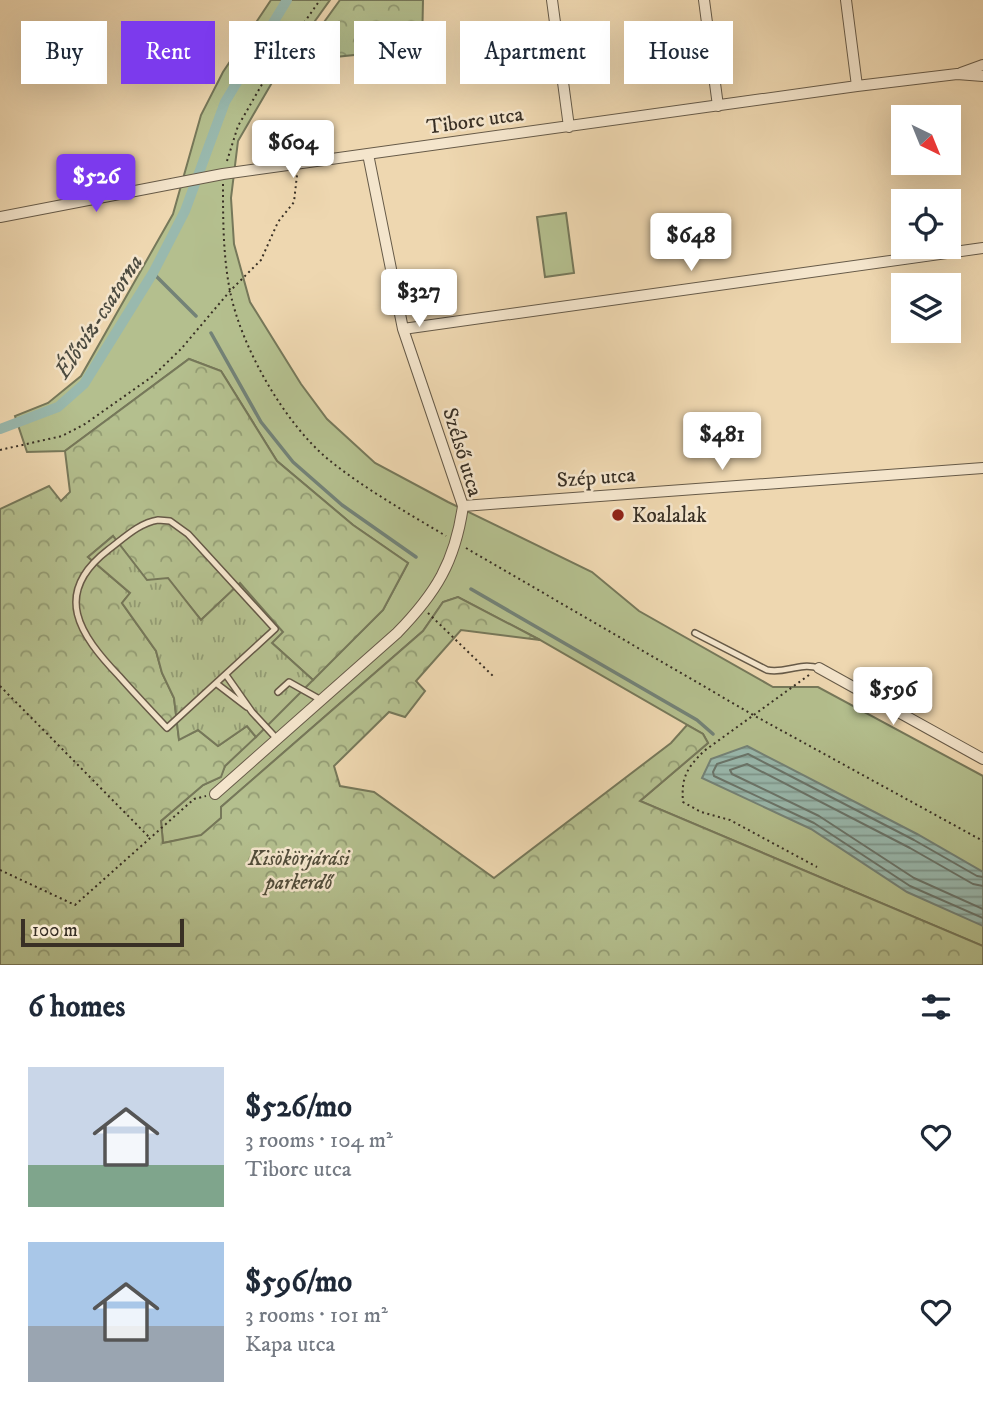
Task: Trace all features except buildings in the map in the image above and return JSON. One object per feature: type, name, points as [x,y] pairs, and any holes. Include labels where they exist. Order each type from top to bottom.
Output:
[{"type":"street","points":[[552,0],[569,127]]},
{"type":"street","points":[[704,0],[718,106]]},
{"type":"street","points":[[846,0],[857,86]]},
{"type":"street","name":"Tiborc utca","points":[[957,74],[983,65]]},
{"type":"street","name":"Tiborc utca","points":[[0,217],[218,175],[857,86],[957,74],[983,75]]},
{"type":"street","name":"Szélső utca","points":[[215,794],[397,633],[422,607],[446,569],[456,543],[463,506],[403,329],[368,154]]},
{"type":"street","points":[[403,329],[983,248]]},
{"type":"street","name":"Szép utca","points":[[463,506],[983,468]]},
{"type":"street","points":[[818,668],[983,759]]},
{"type":"lane","points":[[148,521],[170,521],[188,534],[275,629],[217,684],[167,728],[100,656],[78,622],[77,598],[86,572],[94,561],[148,521]]},
{"type":"lane","points":[[695,633],[777,673],[808,665],[818,668]]},
{"type":"lane","points":[[226,675],[277,739]]},
{"type":"lane","points":[[278,692],[289,682],[321,700]]},
{"type":"lane","points":[[217,684],[253,712]]},
{"type":"path","points":[[320,0],[268,74],[237,126],[218,175],[230,292],[242,333],[259,370],[287,414],[327,459],[456,543],[755,716],[983,841]]},
{"type":"path","points":[[0,450],[62,436],[85,424],[153,376],[261,260],[278,222],[294,202],[298,164]]},
{"type":"path","points":[[422,607],[493,676]]},
{"type":"path","points":[[817,867],[730,820],[701,812],[683,802],[681,785],[690,765],[704,751],[818,668]]},
{"type":"path","points":[[0,686],[150,838]]},
{"type":"path","points":[[0,870],[75,905],[194,799],[215,794]]},
{"type":"green space","points":[[271,0],[330,0],[315,21],[257,21]]},
{"type":"green space","points":[[340,0],[423,0],[423,21],[354,21],[354,55],[340,56],[340,21],[325,21]]},
{"type":"green space","points":[[229,63],[229,84],[271,84],[238,141],[231,198],[234,244],[250,302],[301,384],[327,419],[375,463],[592,572],[639,611],[773,687],[818,687],[983,776],[983,946],[640,801],[708,743],[703,734],[540,640],[458,597],[443,602],[423,631],[221,807],[221,818],[201,836],[163,843],[161,821],[203,785],[220,777],[225,766],[383,610],[408,563],[353,525],[277,461],[221,371],[189,359],[65,451],[27,452],[15,416],[48,403],[81,376],[173,214],[201,115]]},
{"type":"green space","points":[[566,213],[574,273],[545,277],[537,217]]},
{"type":"green space","name":"Kisökörjárási parkerdő","points":[[189,359],[221,371],[277,461],[353,525],[408,563],[383,610],[313,680],[271,642],[282,632],[240,584],[201,620],[168,579],[147,581],[113,536],[88,557],[130,593],[122,603],[156,651],[162,673],[174,698],[179,739],[198,730],[218,746],[247,726],[256,737],[225,766],[221,777],[203,785],[161,821],[163,843],[201,835],[221,818],[221,807],[423,631],[443,602],[458,597],[540,640],[461,630],[416,681],[425,691],[405,717],[389,712],[334,766],[340,786],[374,792],[494,878],[671,743],[687,725],[703,734],[708,743],[640,801],[983,946],[983,965],[0,965],[0,509],[49,486],[61,501],[70,492],[65,451]]},
{"type":"green space","points":[[113,536],[147,580],[168,578],[201,620],[240,583],[283,632],[272,643],[313,680],[256,737],[247,726],[218,746],[198,730],[179,740],[174,698],[162,673],[156,651],[122,603],[130,593],[88,557]]},
{"type":"water","points":[[747,746],[917,834],[983,872],[983,926],[907,892],[811,829],[702,778],[711,759]]},
{"type":"waterway","name":"Élővíz-csatorna","points":[[0,429],[58,407],[84,384],[153,273],[185,211],[225,102],[287,0]]},
{"type":"waterway","points":[[153,273],[196,316]]},
{"type":"waterway","points":[[211,333],[261,422],[293,462],[342,505],[416,557]]},
{"type":"waterway","points":[[471,589],[697,720],[713,734]]},
{"type":"place","name":"Koalalak","points":[[618,515]]}]
